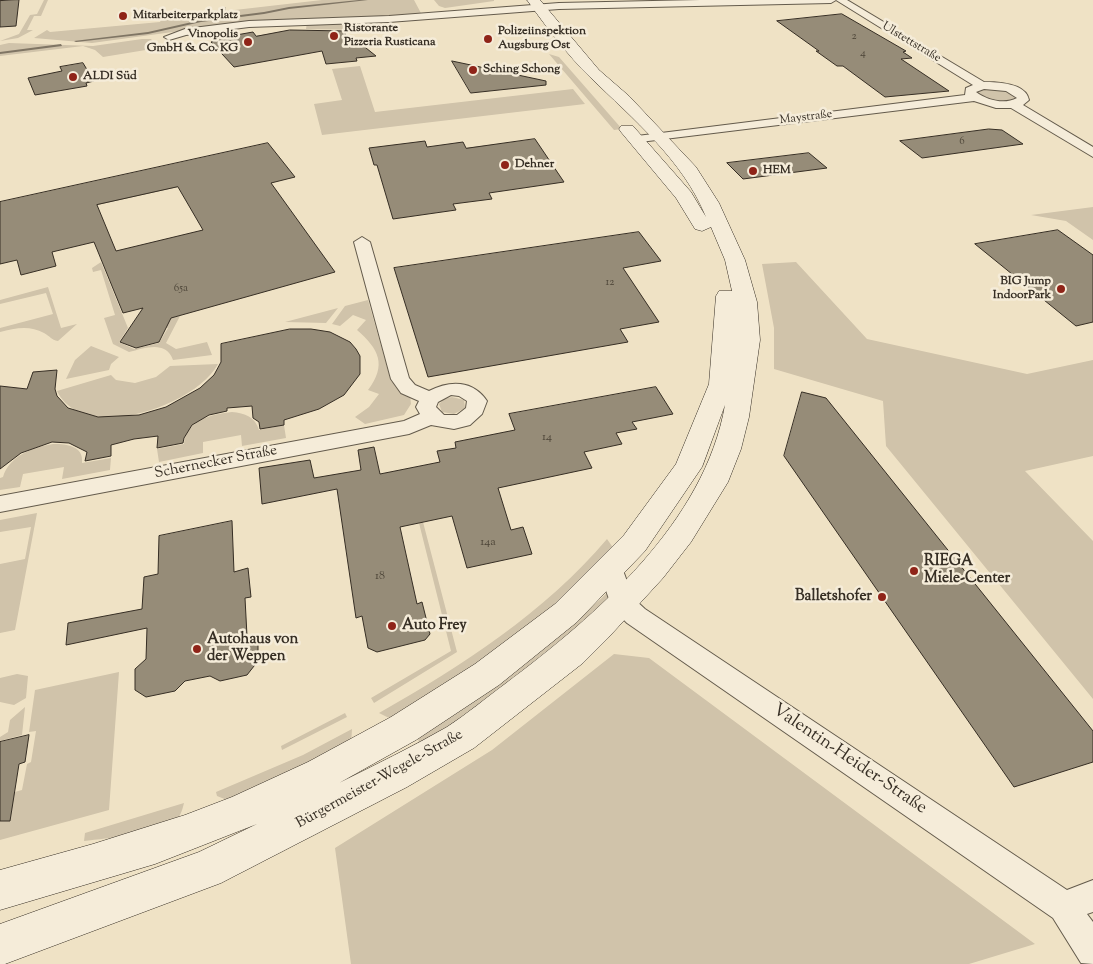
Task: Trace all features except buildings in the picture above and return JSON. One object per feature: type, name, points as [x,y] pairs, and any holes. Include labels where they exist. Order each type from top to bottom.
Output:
[{"type":"main road","points":[[517,4],[530,21]]},
{"type":"main road","name":"Bürgermeister-Wegele-Straße","points":[[0,944],[207,869],[394,775],[460,737],[571,653],[617,585],[659,510],[677,484],[702,437],[721,389],[729,329],[726,292],[715,252],[706,232],[624,99],[594,73],[536,4]]},
{"type":"main road","points":[[552,45],[607,106]]},
{"type":"main road","name":"Bürgermeister-Wegele-Straße","points":[[0,890],[110,859],[204,827],[315,778],[378,746],[430,714],[518,652],[566,614],[617,585],[681,534],[714,482],[728,449],[736,417],[748,340],[746,302],[738,269],[726,239],[710,203],[690,171],[620,120]]},
{"type":"street","points":[[169,37],[200,30],[249,24],[433,16],[517,4],[831,0]]},
{"type":"street","name":"Ulstettstraße","points":[[840,0],[982,85]]},
{"type":"street","points":[[426,5],[433,16]]},
{"type":"street","points":[[982,85],[1008,88],[1020,94],[1022,100],[1013,104],[988,103],[970,93],[970,90],[982,85]]},
{"type":"street","name":"Maystraße","points":[[648,139],[975,97]]},
{"type":"street","points":[[1013,104],[1093,153]]},
{"type":"street","name":"Schernecker Straße","points":[[0,504],[409,427],[430,407],[400,380],[362,242]]},
{"type":"street","name":"Valentin-Heider-Straße","points":[[617,585],[636,616],[1064,906],[1093,951]]},
{"type":"street","points":[[1064,906],[1093,896]]},
{"type":"shaded area","points":[[44,0],[48,0],[41,16],[34,16],[27,30],[33,30],[18,38],[0,41],[19,34],[30,15],[37,14]]},
{"type":"shaded area","points":[[322,0],[414,0],[422,15],[246,22],[92,43],[34,38],[47,30],[50,32],[160,22],[161,20],[221,10],[219,7],[226,7],[226,11]]},
{"type":"shaded area","points":[[434,0],[494,1],[445,8],[439,6]]},
{"type":"shaded area","points":[[307,22],[368,22],[365,30],[306,29]]},
{"type":"shaded area","points":[[151,39],[158,48],[103,57],[95,50],[83,46],[0,56],[0,45],[9,43],[93,46]]},
{"type":"shaded area","points":[[549,54],[559,57],[622,129],[614,130]]},
{"type":"shaded area","points":[[360,66],[375,112],[573,89],[585,104],[322,135],[314,104],[342,100],[332,69]]},
{"type":"shaded area","points":[[980,88],[1002,88],[1016,97],[1012,100],[1001,102],[990,100],[977,92]]},
{"type":"shaded area","points":[[1093,207],[1093,240],[1066,221],[1031,215]]},
{"type":"shaded area","points":[[101,262],[128,328],[119,342],[134,349],[159,343],[168,328],[151,321],[180,316],[166,343],[176,349],[207,342],[212,355],[173,360],[170,354],[160,348],[154,347],[129,352],[113,344],[104,318],[115,315],[101,270],[93,272],[92,268]]},
{"type":"shaded area","points":[[796,262],[867,339],[1027,374],[1093,360],[1093,456],[1025,471],[1093,541],[1093,699],[886,446],[883,401],[774,369],[774,328],[762,264]]},
{"type":"shaded area","points":[[48,287],[61,328],[77,324],[58,341],[39,330],[28,328],[17,328],[0,332],[0,328],[53,314],[46,293],[0,304],[0,300]]},
{"type":"shaded area","points":[[368,300],[391,381],[410,394],[411,404],[404,415],[365,424],[355,417],[369,407],[379,394],[368,390],[377,373],[378,358],[371,344],[357,330],[366,320],[353,315],[340,326],[332,324],[345,306]]},
{"type":"shaded area","points":[[338,308],[326,323],[285,322]]},
{"type":"shaded area","points":[[91,346],[119,357],[111,364],[109,370],[66,379],[75,360]]},
{"type":"shaded area","points":[[218,364],[206,380],[187,394],[138,414],[113,417],[89,415],[70,407],[57,391],[111,375],[116,380],[135,383],[156,377],[170,366]]},
{"type":"shaded area","points":[[452,397],[464,400],[465,408],[454,414],[442,412],[439,404],[444,399]]},
{"type":"shaded area","points":[[232,412],[249,416],[259,430],[284,425],[286,438],[242,446],[241,435],[203,442],[203,453],[159,462],[157,449],[184,444],[190,429],[201,420],[216,414]]},
{"type":"shaded area","points":[[53,444],[74,447],[82,457],[82,463],[111,458],[110,470],[62,479],[64,467],[23,474],[20,487],[0,490],[0,478],[3,477],[16,458],[30,450]]},
{"type":"shaded area","points":[[37,513],[15,630],[0,633],[0,564],[25,559],[31,527],[0,532],[0,520]]},
{"type":"shaded area","points":[[423,522],[457,652],[374,703],[371,698],[451,651],[419,523]]},
{"type":"shaded area","points":[[607,539],[614,549],[519,638],[394,718],[379,713],[441,676],[501,636],[557,590],[583,566]]},
{"type":"shaded area","points":[[611,589],[611,600],[467,718],[419,744],[418,738],[542,650]]},
{"type":"shaded area","points":[[614,654],[649,658],[1035,944],[969,964],[351,964],[335,848],[492,750]]},
{"type":"shaded area","points":[[119,672],[109,810],[0,840],[0,796],[22,790],[27,764],[31,762],[36,731],[29,732],[35,690]]},
{"type":"shaded area","points":[[17,674],[28,676],[26,698],[14,705],[0,702],[0,678]]},
{"type":"shaded area","points":[[25,707],[22,735],[0,741],[0,737],[8,732],[10,720]]},
{"type":"shaded area","points":[[345,713],[347,717],[282,750],[281,746]]},
{"type":"shaded area","points":[[352,729],[351,745],[227,800],[217,796],[216,792],[303,755]]},
{"type":"shaded area","points":[[184,803],[179,817],[172,823],[162,827],[129,835],[84,841],[85,833]]},
{"type":"waterway","points":[[76,41],[148,33],[201,21],[289,8],[367,0]]},
{"type":"waterway","points":[[0,53],[61,45]]},
{"type":"place","name":"Mitarbeiterparkplatz","points":[[123,16]]},
{"type":"place","name":"Ristorante Pizzeria Rusticana","points":[[334,36]]},
{"type":"place","name":"Polizeiinspektion Augsburg Ost","points":[[488,39]]},
{"type":"place","name":"Vinopolis GmbH & Co. KG","points":[[248,42]]},
{"type":"place","name":"Sching Schong","points":[[473,70]]},
{"type":"place","name":"ALDI Süd","points":[[73,77]]},
{"type":"place","name":"Dehner","points":[[505,165]]},
{"type":"place","name":"HEM","points":[[753,171]]},
{"type":"place","name":"BIG Jump IndoorPark","points":[[1061,289]]},
{"type":"place","name":"RIEGA Miele-Center","points":[[914,571]]},
{"type":"place","name":"Balletshofer","points":[[882,597]]},
{"type":"place","name":"Auto Frey","points":[[392,626]]},
{"type":"place","name":"Autohaus von der Weppen","points":[[197,649]]}]
